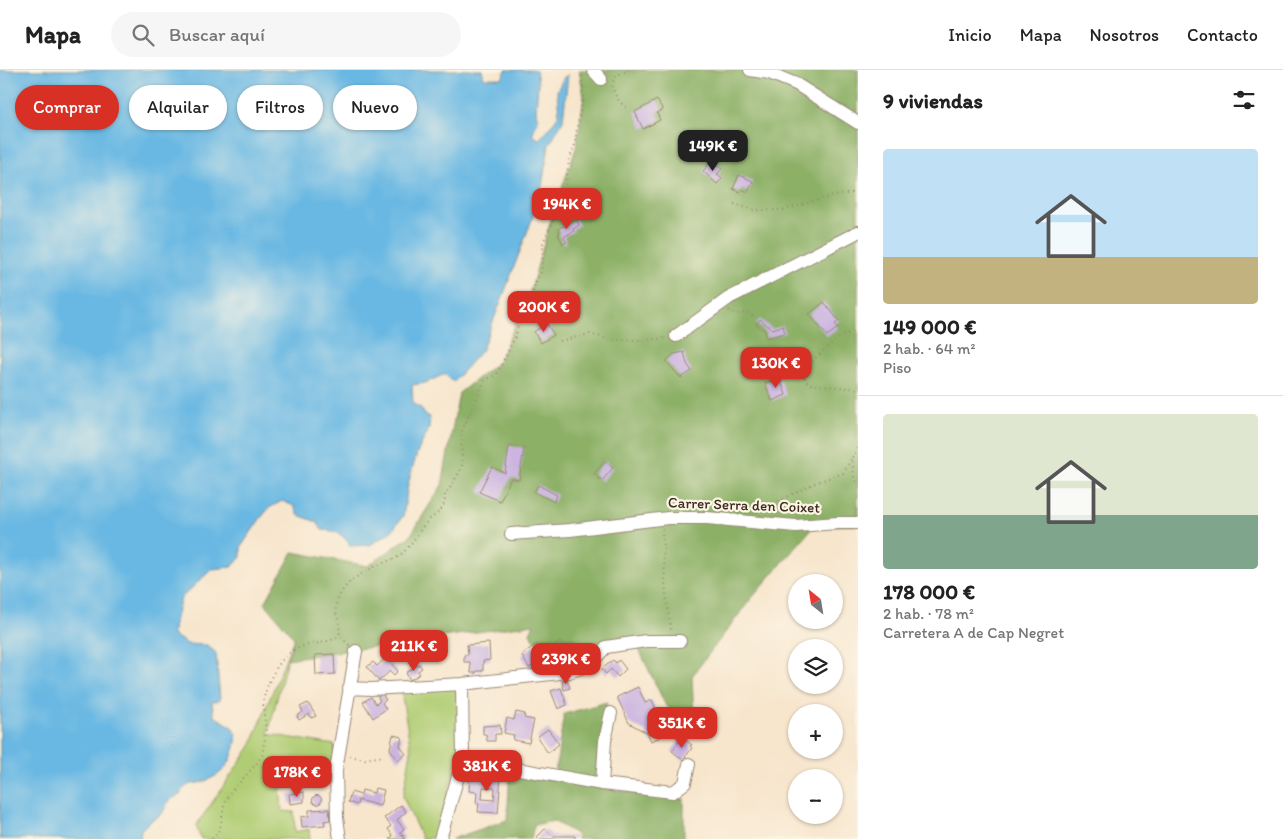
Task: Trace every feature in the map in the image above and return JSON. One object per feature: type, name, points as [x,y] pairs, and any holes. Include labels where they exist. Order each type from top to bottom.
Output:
[{"type":"street","points":[[750,70],[769,73],[796,84],[858,123]]},
{"type":"street","points":[[781,70],[815,90],[822,101]]},
{"type":"street","points":[[676,336],[729,298],[858,232]]},
{"type":"street","name":"Carrer Serra den Coixet","points":[[511,534],[570,530],[668,518],[707,518],[796,526],[858,523]]},
{"type":"street","points":[[350,688],[371,689],[462,684],[569,672],[589,665],[606,647],[646,641],[680,641]]},
{"type":"street","points":[[340,839],[337,818],[336,770],[356,652]]},
{"type":"street","points":[[440,839],[464,759],[462,684]]},
{"type":"street","points":[[602,784],[605,741],[610,713]]},
{"type":"street","points":[[464,759],[602,784],[673,792],[685,783],[690,764]]},
{"type":"path","points":[[212,839],[220,829],[226,798],[262,755],[266,732],[263,699],[279,664],[288,654],[296,649],[340,636],[339,620],[336,613],[340,595],[345,586],[362,572],[398,556],[415,541],[416,535],[441,510],[445,503],[445,493],[449,490],[462,467],[460,433],[485,380],[497,374],[515,338],[520,319],[529,304],[536,281],[542,271],[543,242],[552,223],[552,209],[562,196],[569,160],[575,145],[583,97],[582,70]]},
{"type":"path","points":[[626,107],[614,95],[613,82],[616,77],[629,70]]},
{"type":"path","points":[[734,204],[755,210],[784,210],[828,197],[858,192]]},
{"type":"path","points":[[721,304],[734,314],[749,313],[755,318]]},
{"type":"path","points":[[858,332],[846,334],[826,348],[808,364],[803,373],[806,382],[810,384],[858,389]]},
{"type":"path","points":[[560,340],[590,334],[612,340],[646,340],[676,336]]},
{"type":"path","points":[[755,512],[816,483],[843,473],[858,448]]},
{"type":"path","points":[[852,458],[854,477],[858,484]]},
{"type":"path","points":[[668,518],[662,532],[666,594],[671,633],[680,641]]},
{"type":"path","points":[[340,748],[350,756],[365,758],[384,756]]},
{"type":"green space","points":[[579,70],[858,70],[858,525],[814,526],[750,600],[692,676],[694,724],[666,706],[634,639],[574,665],[574,639],[541,642],[534,640],[530,633],[534,624],[287,659],[294,638],[265,603],[293,552],[368,566],[410,536],[442,485],[459,393],[498,362],[529,295],[552,216],[576,148],[584,97]]},
{"type":"green space","points":[[294,638],[268,734],[335,745],[331,784],[280,788],[282,811],[294,812],[295,832],[309,829],[310,839],[201,839],[196,826],[251,746]]},
{"type":"green space","points":[[458,687],[459,753],[437,832],[431,838],[422,839],[403,797],[411,751],[401,690]]},
{"type":"green space","points":[[607,702],[594,787],[684,799],[684,839],[577,839],[576,834],[553,821],[534,825],[531,839],[452,839],[507,820],[510,772],[554,780],[564,714]]},
{"type":"water","points":[[0,70],[482,70],[484,78],[502,78],[506,70],[536,70],[538,83],[536,110],[538,120],[532,135],[539,139],[559,115],[557,91],[564,77],[568,75],[563,120],[549,145],[540,198],[481,351],[453,382],[445,374],[425,383],[412,385],[413,404],[421,408],[425,415],[430,417],[429,428],[417,453],[408,484],[403,516],[392,531],[370,545],[350,546],[342,535],[322,530],[317,522],[298,515],[294,506],[282,501],[269,508],[260,519],[241,547],[241,557],[232,567],[212,569],[181,598],[172,634],[187,644],[207,645],[216,653],[220,700],[212,702],[214,716],[229,725],[236,735],[235,747],[228,764],[221,772],[201,782],[188,785],[180,795],[169,800],[162,814],[150,821],[141,830],[140,839],[0,839]]},
{"type":"building","points":[[657,100],[663,110],[657,113],[660,120],[643,129],[635,112]]},
{"type":"building","points":[[712,161],[722,169],[717,174],[722,178],[717,184],[703,171]]},
{"type":"building","points":[[739,175],[753,181],[748,192],[742,189],[740,192],[733,189]]},
{"type":"building","points":[[583,202],[589,204],[587,211],[580,209]]},
{"type":"building","points":[[576,219],[579,225],[573,229],[574,231],[565,236],[564,238],[567,242],[563,244],[558,234],[560,233],[558,229]]},
{"type":"building","points":[[824,302],[839,321],[835,324],[838,328],[827,336],[809,314]]},
{"type":"building","points":[[760,319],[772,329],[783,326],[785,333],[766,338],[765,331],[756,324]]},
{"type":"building","points":[[546,323],[554,335],[541,343],[534,332]]},
{"type":"building","points":[[684,352],[687,364],[692,371],[681,378],[666,361],[674,354]]},
{"type":"building","points":[[780,378],[786,395],[772,401],[765,383]]},
{"type":"building","points":[[509,446],[524,448],[519,480],[511,478],[500,501],[479,492],[492,467],[505,473]]},
{"type":"building","points":[[605,461],[613,468],[602,481],[594,474]]},
{"type":"building","points":[[538,485],[557,495],[554,502],[534,492]]},
{"type":"building","points":[[560,642],[568,653],[567,657],[562,660],[553,647]]},
{"type":"building","points":[[489,643],[490,660],[483,661],[483,671],[471,673],[470,662],[464,662],[464,655],[468,655],[467,645]]},
{"type":"building","points":[[537,644],[546,658],[529,668],[522,656]]},
{"type":"building","points":[[334,654],[335,674],[316,675],[315,655]]},
{"type":"building","points":[[546,654],[552,655],[551,663],[545,663]]},
{"type":"building","points":[[386,658],[398,671],[394,675],[390,671],[379,681],[367,667],[373,662],[377,666]]},
{"type":"building","points":[[613,660],[616,663],[619,660],[626,669],[618,677],[611,669],[606,674],[602,669]]},
{"type":"building","points":[[419,664],[422,668],[418,671],[420,674],[410,680],[406,673]]},
{"type":"building","points":[[567,679],[570,688],[564,690],[562,681]]},
{"type":"building","points":[[638,687],[645,703],[652,700],[663,726],[660,727],[663,736],[651,741],[647,733],[629,723],[617,697]]},
{"type":"building","points":[[561,688],[567,705],[558,709],[551,691]]},
{"type":"building","points":[[382,694],[386,700],[382,703],[386,709],[373,718],[363,702],[371,697],[376,704],[380,701],[378,697]]},
{"type":"building","points":[[308,703],[316,716],[311,718],[309,714],[299,720],[297,716],[303,712],[300,707]]},
{"type":"building","points":[[516,712],[525,714],[524,718],[534,720],[529,743],[513,740],[514,735],[504,733],[507,718],[514,720]]},
{"type":"building","points":[[500,725],[501,734],[495,734],[495,741],[487,741],[486,734],[483,734],[483,726]]},
{"type":"building","points":[[548,729],[559,744],[548,753],[537,737]]},
{"type":"building","points":[[393,735],[402,737],[400,746],[406,754],[398,760],[390,749]]},
{"type":"building","points":[[682,737],[692,745],[690,746],[692,748],[683,760],[672,751]]},
{"type":"building","points":[[481,775],[501,776],[498,813],[478,812],[479,803],[476,803],[477,792],[469,791],[470,776],[484,777]],"holes":[[[483,787],[495,788],[494,800],[482,799]]]},
{"type":"building","points":[[375,788],[384,790],[380,806],[358,800],[357,805],[348,802],[351,792],[361,795],[362,790],[374,793]]},
{"type":"building","points":[[304,792],[304,802],[290,804],[289,794]]},
{"type":"building","points":[[317,795],[322,800],[317,805],[312,800]]},
{"type":"building","points":[[401,805],[406,812],[397,820],[404,829],[400,832],[405,839],[389,839],[393,836],[388,829],[391,826],[384,818]]},
{"type":"building","points":[[329,809],[330,820],[324,821],[325,825],[302,827],[301,817],[309,816],[309,810]]},
{"type":"building","points":[[545,829],[553,836],[575,836],[575,839],[539,839],[537,837]]}]
